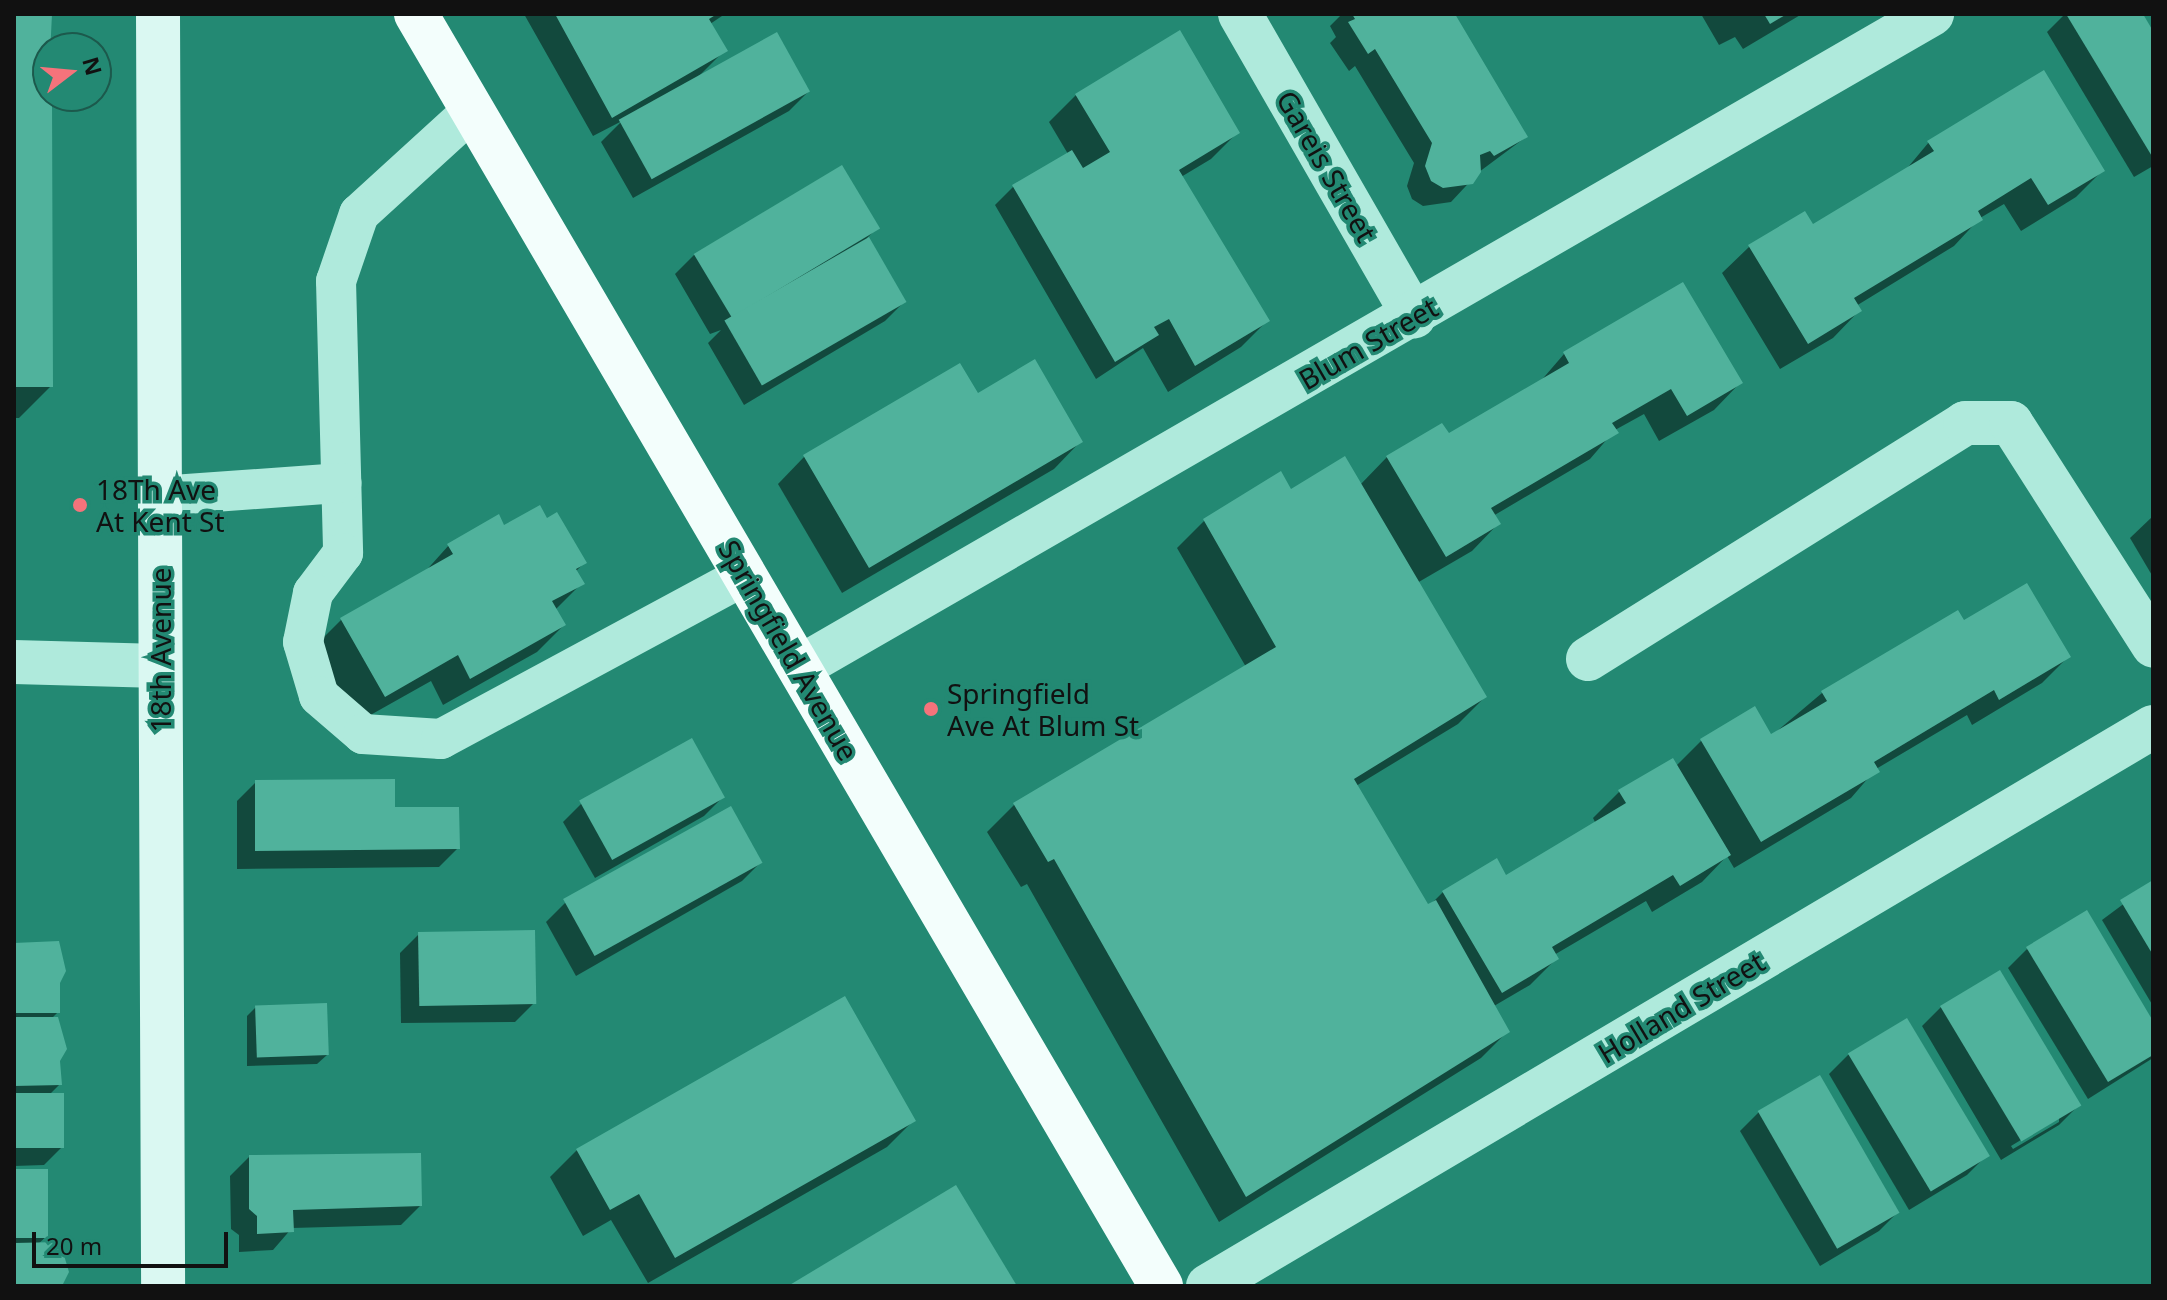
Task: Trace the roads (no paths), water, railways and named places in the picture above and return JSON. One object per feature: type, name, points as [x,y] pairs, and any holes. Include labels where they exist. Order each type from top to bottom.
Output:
[{"type":"main road","name":"18th Avenue","points":[[158,14],[163,1286]]},
{"type":"main road","name":"Springfield Avenue","points":[[416,14],[1161,1286]]},
{"type":"street","name":"Gareis Street","points":[[1240,14],[1414,317]]},
{"type":"street","name":"Blum Street","points":[[800,667],[1414,317],[1932,14]]},
{"type":"street","points":[[1588,659],[1965,423],[2011,423],[2153,645]]},
{"type":"street","points":[[14,662],[160,666]]},
{"type":"street","name":"Holland Street","points":[[1208,1286],[2153,727]]},
{"type":"lane","points":[[473,110],[359,214],[336,281],[343,553],[313,593],[303,642],[319,696],[363,734],[441,739],[745,575]]},
{"type":"lane","points":[[159,496],[342,483]]},
{"type":"place","name":"18Th Ave At Kent St","points":[[80,505]]},
{"type":"place","name":"Springfield Ave At Blum St","points":[[931,709]]}]
